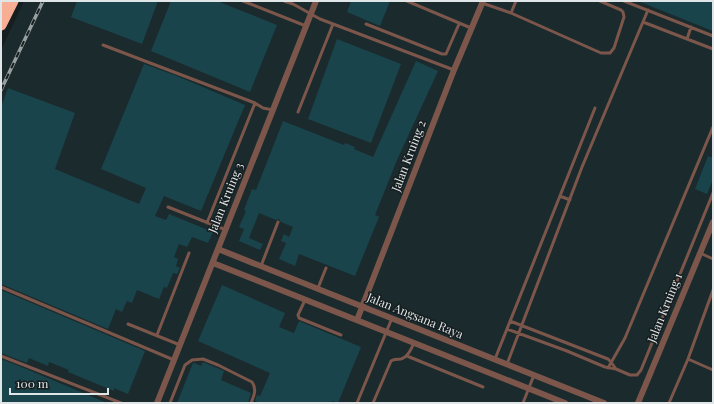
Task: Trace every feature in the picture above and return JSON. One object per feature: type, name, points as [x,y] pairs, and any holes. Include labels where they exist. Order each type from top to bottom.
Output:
[{"type":"highway","points":[[1,6],[4,1]]},
{"type":"highway","points":[[1,25],[13,1]]},
{"type":"street","name":"Jalan Kruing 3","points":[[157,403],[316,1]]},
{"type":"street","name":"Jalan Kruing 2","points":[[357,320],[454,70],[483,2]]},
{"type":"street","name":"Jalan Kruing 1","points":[[638,403],[713,222]]},
{"type":"street","name":"Jalan Angsana Raya","points":[[218,249],[604,403]]},
{"type":"street","name":"Jalan Angsana Raya","points":[[212,263],[565,403]]},
{"type":"lane","points":[[243,1],[306,26]]},
{"type":"lane","points":[[284,1],[293,3],[311,14],[333,24],[454,70]]},
{"type":"lane","points":[[407,1],[459,24],[472,28]]},
{"type":"lane","points":[[511,14],[516,1]]},
{"type":"lane","points":[[483,2],[601,53],[610,53],[614,48],[624,17],[623,12],[620,10],[600,1]]},
{"type":"lane","points":[[624,1],[713,36]]},
{"type":"lane","points":[[507,364],[582,167],[648,10]]},
{"type":"lane","points":[[643,22],[713,49]]},
{"type":"lane","points":[[298,112],[333,24]]},
{"type":"lane","points":[[366,24],[442,54],[446,54],[459,24]]},
{"type":"lane","points":[[686,39],[691,27]]},
{"type":"lane","points":[[103,45],[255,103],[263,108],[273,110]]},
{"type":"lane","points":[[207,223],[255,103]]},
{"type":"lane","points":[[495,360],[595,108]]},
{"type":"lane","points":[[608,368],[625,338],[713,128]]},
{"type":"lane","points":[[573,164],[582,167]]},
{"type":"lane","points":[[507,329],[608,368],[616,369],[630,375],[639,373],[713,193]]},
{"type":"lane","points":[[560,196],[570,200]]},
{"type":"lane","points":[[168,208],[226,230]]},
{"type":"lane","points":[[260,266],[278,222]]},
{"type":"lane","points":[[700,253],[713,259]]},
{"type":"lane","points":[[157,335],[189,254]]},
{"type":"lane","points":[[318,288],[326,268]]},
{"type":"lane","points":[[1,287],[174,360]]},
{"type":"lane","points":[[669,403],[688,359],[713,290]]},
{"type":"lane","points":[[305,300],[298,315],[300,319],[341,335]]},
{"type":"lane","points":[[357,403],[392,318]]},
{"type":"lane","points":[[510,321],[608,359],[616,369]]},
{"type":"lane","points":[[128,324],[180,346]]},
{"type":"lane","points":[[373,403],[390,361],[407,356],[414,343]]},
{"type":"lane","points":[[567,351],[570,344]]},
{"type":"lane","points":[[1,356],[121,403]]},
{"type":"lane","points":[[407,356],[483,387]]},
{"type":"lane","points":[[170,403],[185,365],[192,360],[203,359],[252,382],[255,391],[251,403]]},
{"type":"lane","points":[[688,359],[713,370]]},
{"type":"lane","points":[[523,403],[534,375]]},
{"type":"shaded area","points":[[24,1],[713,1],[713,403],[1,403],[1,50]]},
{"type":"building","points":[[77,1],[158,1],[142,44],[71,17]]},
{"type":"building","points":[[171,1],[217,1],[277,25],[250,92],[151,51]]},
{"type":"building","points":[[351,1],[390,1],[380,26],[347,12]]},
{"type":"building","points":[[638,1],[713,1],[713,31]]},
{"type":"building","points":[[337,39],[401,64],[371,143],[308,119]]},
{"type":"building","points":[[416,61],[438,71],[397,160],[375,215],[379,217],[355,276],[299,254],[295,266],[279,259],[286,243],[281,241],[284,234],[289,237],[293,227],[281,222],[279,219],[276,220],[259,213],[249,238],[263,244],[260,250],[239,241],[244,229],[239,227],[246,211],[244,210],[252,189],[256,190],[283,121],[344,145],[345,143],[355,147],[354,149],[373,157]]},
{"type":"building","points":[[144,64],[177,76],[245,105],[201,211],[164,196],[155,216],[166,220],[169,214],[213,232],[208,243],[192,237],[187,247],[179,244],[174,257],[178,259],[176,266],[180,268],[177,274],[173,273],[167,288],[164,287],[159,299],[137,290],[132,303],[127,301],[122,312],[116,309],[108,329],[1,284],[1,107],[8,88],[75,113],[55,169],[139,204],[146,188],[101,169]]},
{"type":"building","points":[[708,156],[713,158],[713,179],[707,194],[695,189]]},
{"type":"building","points":[[222,285],[285,313],[279,327],[294,333],[299,321],[361,347],[338,403],[332,401],[331,403],[261,403],[255,401],[257,395],[260,396],[270,373],[198,341]]},
{"type":"building","points":[[1,290],[145,351],[128,394],[114,388],[114,391],[68,372],[69,370],[49,362],[48,366],[29,358],[27,363],[1,353]]},
{"type":"building","points":[[1,359],[24,368],[107,403],[1,403]]},
{"type":"building","points":[[203,362],[224,371],[221,380],[251,393],[248,403],[177,403],[193,363],[201,366]]},
{"type":"railway","points":[[1,90],[43,1]]}]
